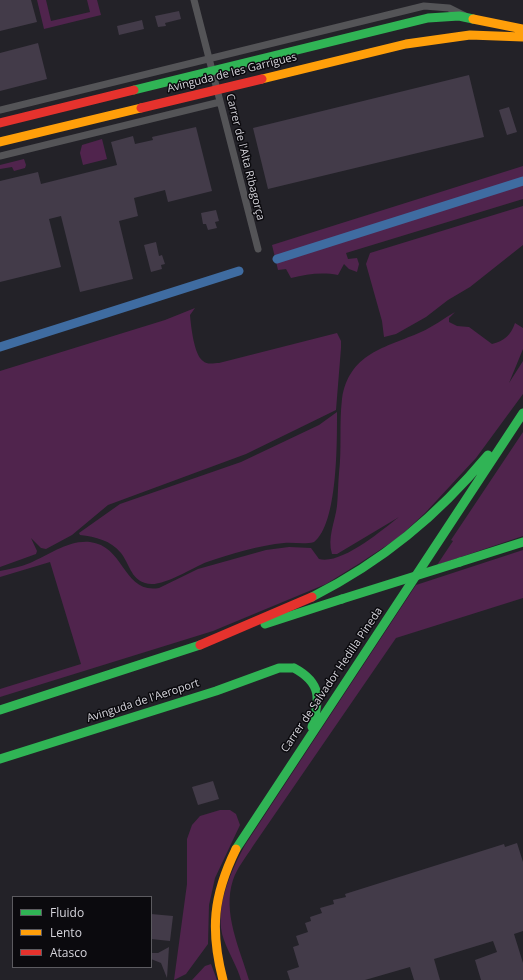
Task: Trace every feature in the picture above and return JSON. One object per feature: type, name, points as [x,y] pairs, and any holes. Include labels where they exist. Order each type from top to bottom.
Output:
[{"type":"street","name":"Carrer de l'Alta Ribagorça","points":[[194,0],[258,249]]},
{"type":"street","name":"Avinguda de les Garrigues","points":[[0,110],[424,6],[449,8],[467,17]]},
{"type":"street","name":"Avinguda de les Garrigues","points":[[0,123],[428,18],[445,16],[467,17],[523,29]]},
{"type":"street","name":"Avinguda de les Garrigues","points":[[0,142],[406,44],[470,35],[523,37]]},
{"type":"street","points":[[0,156],[220,102]]},
{"type":"street","points":[[200,645],[321,592],[375,561],[406,538],[478,468],[522,414]]},
{"type":"street","name":"Carrer de Salvador Hedilla Pineda","points":[[223,980],[215,943],[216,912],[222,879],[240,842],[253,820],[522,414]]},
{"type":"street","points":[[0,710],[523,542]]},
{"type":"street","name":"Avinguda de l'Aeroport","points":[[0,760],[286,667],[294,668],[309,677],[314,682],[318,693],[318,708],[308,739]]},
{"type":"shaded area","points":[[37,0],[46,0],[51,21],[90,12],[87,0],[97,0],[101,15],[44,29]]},
{"type":"shaded area","points":[[102,139],[107,159],[83,165],[80,153],[82,145]]},
{"type":"shaded area","points":[[24,159],[26,165],[25,168],[14,171],[12,167],[0,169],[0,165]]},
{"type":"shaded area","points":[[523,166],[523,199],[346,253],[348,259],[357,258],[359,264],[357,272],[349,269],[344,264],[338,275],[314,274],[291,278],[286,269],[278,270],[272,245]]},
{"type":"shaded area","points":[[523,206],[523,245],[470,287],[448,300],[426,317],[396,334],[384,337],[382,321],[366,264],[370,253]]},
{"type":"shaded area","points":[[195,308],[190,315],[195,347],[200,358],[209,363],[219,363],[337,333],[341,341],[341,348],[336,410],[246,454],[108,505],[72,535],[46,549],[41,548],[31,538],[37,551],[36,554],[0,567],[0,371],[165,320]]},
{"type":"shaded area","points":[[455,312],[449,318],[449,322],[457,326],[469,327],[492,344],[506,337],[515,323],[523,328],[523,349],[509,383],[523,361],[523,394],[476,458],[425,513],[398,538],[326,584],[213,631],[0,697],[0,689],[81,664],[50,562],[0,577],[0,571],[30,563],[74,543],[90,542],[102,545],[110,552],[138,584],[147,588],[159,588],[198,569],[266,550],[289,547],[311,548],[319,559],[338,557],[360,546],[399,517],[337,554],[332,554],[330,542],[337,502],[341,408],[346,384],[352,371],[371,354],[425,330]]},
{"type":"shaded area","points":[[337,412],[336,461],[332,501],[328,518],[322,532],[314,542],[275,544],[246,550],[207,562],[167,581],[152,584],[145,583],[136,578],[124,557],[112,545],[97,538],[80,535],[79,533],[120,504],[241,462],[319,425]]},
{"type":"shaded area","points":[[523,432],[523,536],[437,565],[453,541],[451,540]]},
{"type":"shaded area","points":[[523,550],[523,598],[396,638],[242,863],[233,880],[230,892],[231,918],[237,943],[249,980],[241,980],[224,940],[221,928],[221,916],[222,904],[229,879],[245,845],[416,585]]},
{"type":"shaded area","points":[[220,810],[230,810],[236,814],[240,825],[215,878],[209,905],[208,944],[186,974],[174,980],[187,884],[187,839],[192,825],[200,816]]},
{"type":"shaded area","points":[[211,964],[217,980],[192,980],[205,966]]},
{"type":"building","points":[[0,0],[31,0],[37,22],[0,31]]},
{"type":"building","points":[[179,11],[181,19],[165,23],[166,26],[158,27],[155,16]]},
{"type":"building","points":[[142,20],[144,29],[119,35],[117,26]]},
{"type":"building","points":[[38,43],[47,79],[0,91],[0,53]]},
{"type":"building","points":[[469,75],[484,137],[268,189],[253,128]]},
{"type":"building","points":[[509,107],[517,132],[507,135],[499,110]]},
{"type":"building","points":[[196,127],[212,191],[168,202],[165,190],[134,198],[138,216],[119,221],[133,279],[80,292],[61,216],[49,219],[61,267],[0,282],[0,181],[38,172],[41,184],[117,165],[111,142],[133,136],[135,144],[153,140],[152,137]]},
{"type":"building","points":[[216,210],[219,221],[215,222],[217,228],[208,230],[206,224],[203,224],[201,213]]},
{"type":"building","points":[[156,242],[159,256],[162,255],[165,264],[161,265],[162,269],[151,272],[144,245]]},
{"type":"building","points":[[213,781],[219,799],[198,805],[192,787]]},
{"type":"building","points":[[517,843],[523,862],[523,931],[514,934],[523,963],[523,980],[481,980],[475,960],[497,952],[493,941],[434,959],[440,980],[414,980],[410,967],[365,980],[290,980],[287,971],[299,967],[293,947],[299,945],[296,936],[308,932],[305,923],[311,921],[310,917],[322,913],[320,908],[334,904],[333,900],[346,897],[345,894],[504,844],[505,847]]},
{"type":"building","points":[[152,914],[173,916],[170,941],[152,939]]},
{"type":"building","points":[[169,947],[167,978],[161,963],[152,959],[152,953],[158,953]]},
{"type":"waterway","points":[[277,259],[523,181]]},
{"type":"waterway","points":[[0,347],[239,271]]},
{"type":"traffic: fast","points":[[134,90],[428,18],[459,16],[473,19]]},
{"type":"traffic: fast","points":[[236,849],[523,413]]},
{"type":"traffic: fast","points":[[312,597],[362,568],[408,535],[449,498],[488,455]]},
{"type":"traffic: fast","points":[[460,562],[523,542]]},
{"type":"traffic: fast","points":[[342,599],[460,562]]},
{"type":"traffic: fast","points":[[265,624],[342,599]]},
{"type":"traffic: fast","points":[[0,710],[200,645]]},
{"type":"traffic: fast","points":[[0,759],[216,691],[279,668],[294,668]]},
{"type":"traffic: fast","points":[[294,668],[310,680],[314,686],[317,700],[312,727]]},
{"type":"traffic: slow","points":[[473,19],[523,29]]},
{"type":"traffic: slow","points":[[262,79],[406,44],[470,35],[523,37]]},
{"type":"traffic: slow","points":[[0,142],[141,108]]},
{"type":"traffic: slow","points":[[223,980],[216,945],[216,913],[222,882],[236,849]]},
{"type":"traffic: jam","points":[[141,108],[262,79]]},
{"type":"traffic: jam","points":[[0,123],[134,90]]},
{"type":"traffic: jam","points":[[200,645],[312,597]]}]
